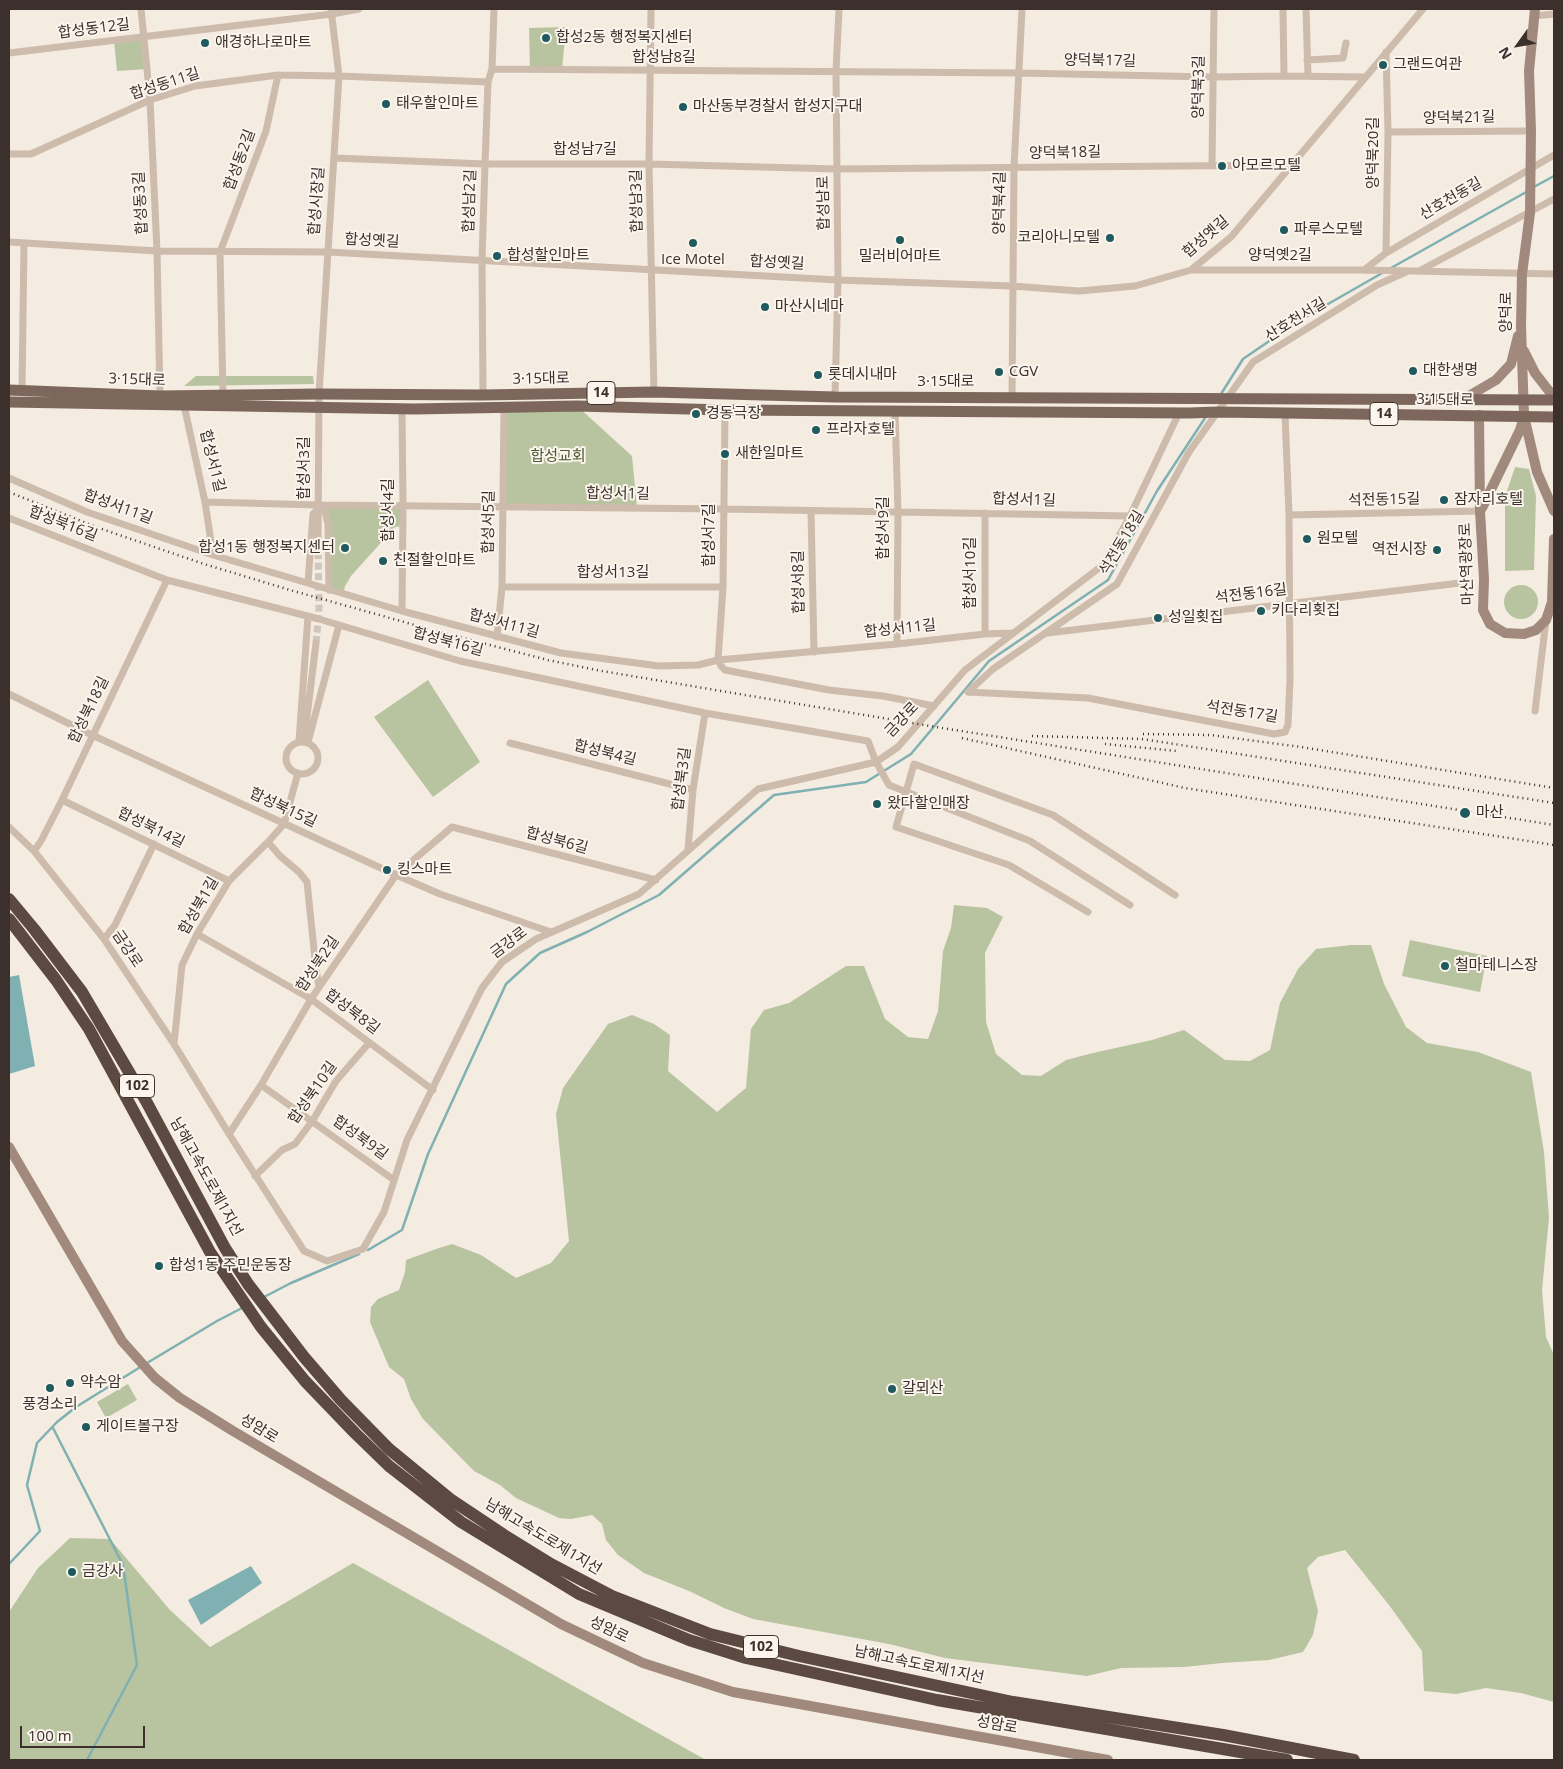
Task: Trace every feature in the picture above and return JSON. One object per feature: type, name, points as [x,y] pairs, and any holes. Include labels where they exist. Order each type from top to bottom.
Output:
[{"type":"highway","name":"남해고속도로제1지선","points":[[9,899],[82,992],[146,1101],[225,1248],[248,1284],[304,1357],[341,1400],[389,1449],[450,1499],[504,1535],[550,1564],[612,1596],[710,1634],[798,1656],[1013,1702],[1214,1734],[1354,1760]]},
{"type":"highway","name":"남해고속도로제1지선","points":[[9,919],[56,980],[89,1030],[210,1252],[261,1327],[305,1380],[355,1434],[389,1466],[461,1522],[579,1594],[689,1640],[746,1658],[937,1700],[1288,1760]]},
{"type":"main road","points":[[1529,172],[1531,131],[1529,71],[1535,12]]},
{"type":"main road","name":"양덕로","points":[[1524,416],[1521,326],[1522,274],[1530,210],[1529,172]]},
{"type":"main road","points":[[1462,400],[1496,380],[1511,364],[1521,326]]},
{"type":"main road","points":[[1522,346],[1535,373],[1554,395]]},
{"type":"main road","name":"3·15대로","points":[[9,390],[160,396],[319,394],[483,395],[654,392],[835,397],[1554,400]]},
{"type":"main road","name":"3·15대로","points":[[9,402],[402,409],[577,406],[895,412],[1184,413]]},
{"type":"main road","name":"3·15대로","points":[[1216,412],[1554,417]]},
{"type":"main road","name":"14","points":[[1184,413],[1216,412]]},
{"type":"main road","name":"마산역광장로","points":[[1479,415],[1480,512],[1484,579],[1483,610],[1490,624],[1505,633],[1524,634],[1536,630],[1546,620]]},
{"type":"main road","points":[[1524,416],[1537,472],[1554,510]]},
{"type":"main road","points":[[1480,512],[1520,430],[1524,416]]},
{"type":"main road","points":[[1546,620],[1552,602],[1554,539]]},
{"type":"main road","name":"성암로","points":[[9,1147],[96,1300],[122,1341],[155,1378],[180,1398],[233,1431],[561,1624],[643,1663],[733,1692],[1108,1760]]},
{"type":"street","name":"합성동3길","points":[[141,9],[150,100],[157,251],[160,396]]},
{"type":"street","name":"합성동12길","points":[[9,53],[331,11],[359,9]]},
{"type":"street","name":"합성남2길","points":[[483,395],[482,261],[488,82],[492,70],[494,9]]},
{"type":"street","name":"합성남3길","points":[[651,9],[649,164],[654,392]]},
{"type":"street","name":"합성남로","points":[[835,397],[838,280],[836,71],[839,9]]},
{"type":"street","name":"양덕북4길","points":[[1012,397],[1014,168],[1022,9]]},
{"type":"street","name":"양덕북3길","points":[[1212,166],[1214,9]]},
{"type":"street","points":[[1283,9],[1284,76]]},
{"type":"street","points":[[1306,9],[1308,76]]},
{"type":"street","name":"합성옛길","points":[[9,242],[157,251],[328,252],[838,280],[1012,286],[1079,291],[1135,286],[1191,270],[1231,237],[1423,9]]},
{"type":"street","name":"합성시장길","points":[[319,394],[339,76],[331,11]]},
{"type":"street","points":[[1535,12],[1554,14]]},
{"type":"street","points":[[1307,60],[1343,58],[1346,43]]},
{"type":"street","name":"양덕북20길","points":[[1386,52],[1388,132],[1386,253]]},
{"type":"street","name":"합성남8길","points":[[492,70],[651,72],[836,71]]},
{"type":"street","name":"양덕북17길","points":[[836,71],[1212,77],[1365,77]]},
{"type":"street","name":"합성동11길","points":[[9,154],[31,154],[150,100],[195,86],[278,76],[339,76]]},
{"type":"street","name":"합성동2길","points":[[220,252],[266,131],[278,76]]},
{"type":"street","points":[[339,76],[488,82]]},
{"type":"street","name":"양덕북21길","points":[[1388,132],[1531,131]]},
{"type":"street","name":"산호천동길","points":[[1366,270],[1386,253],[1529,172],[1554,155]]},
{"type":"street","name":"합성남7길","points":[[334,158],[485,164],[649,164],[837,168]]},
{"type":"street","name":"양덕북18길","points":[[837,168],[1293,165]]},
{"type":"street","points":[[1419,271],[1530,210],[1554,199]]},
{"type":"street","points":[[22,391],[24,243]]},
{"type":"street","points":[[220,252],[223,396]]},
{"type":"street","name":"양덕옛2길","points":[[1191,270],[1366,270],[1406,272]]},
{"type":"street","points":[[1406,272],[1554,274]]},
{"type":"street","name":"산호천서길","points":[[1216,412],[1253,362],[1377,285],[1406,272]]},
{"type":"street","name":"합성서3길","points":[[318,541],[319,394]]},
{"type":"street","name":"합성서1길","points":[[184,405],[205,502],[319,507],[724,509],[1130,516]]},
{"type":"street","name":"합성서5길","points":[[497,637],[502,587],[504,408]]},
{"type":"street","name":"합성서4길","points":[[402,409],[404,506],[402,611]]},
{"type":"street","name":"합성서7길","points":[[718,660],[723,587],[725,410]]},
{"type":"street","name":"합성서9길","points":[[895,412],[898,512],[897,644]]},
{"type":"street","name":"석전동18길","points":[[968,692],[992,669],[1117,584],[1189,452],[1216,412]]},
{"type":"street","name":"금강로","points":[[9,827],[34,851],[104,939],[174,1044],[255,1176],[304,1251],[327,1261],[363,1249],[384,1212],[407,1140],[482,988],[502,962],[536,939],[639,894],[758,789],[876,764],[898,747],[965,670],[1104,565],[1184,413]]},
{"type":"street","name":"석전동17길","points":[[968,692],[1088,698],[1274,734],[1286,732],[1290,680],[1289,515],[1285,414]]},
{"type":"street","name":"합성서11길","points":[[9,478],[87,512],[213,555],[402,611],[561,654],[659,666],[698,665],[718,660],[985,634],[1013,633]]},
{"type":"street","points":[[205,502],[213,555]]},
{"type":"street","points":[[308,583],[313,514],[319,507],[325,512],[328,524],[329,590]]},
{"type":"street","name":"합성서8길","points":[[811,511],[814,652]]},
{"type":"street","name":"석전동15길","points":[[1289,515],[1480,512]]},
{"type":"street","name":"합성서10길","points":[[985,513],[985,634]]},
{"type":"street","name":"합성북16길","points":[[9,518],[167,580],[308,616],[460,661],[705,713],[868,741],[876,764]]},
{"type":"street","name":"합성북18길","points":[[34,851],[42,841],[167,580]]},
{"type":"street","name":"석전동16길","points":[[1045,633],[1460,583]]},
{"type":"street","name":"합성서13길","points":[[502,587],[723,587]]},
{"type":"street","points":[[304,741],[308,616]]},
{"type":"street","points":[[1535,711],[1546,620]]},
{"type":"street","points":[[304,741],[339,625]]},
{"type":"street","points":[[304,741],[316,644]]},
{"type":"street","points":[[718,660],[725,670],[829,690],[883,696],[934,706]]},
{"type":"street","name":"합성북15길","points":[[9,694],[92,735],[396,875],[440,894],[552,932]]},
{"type":"street","name":"합성북3길","points":[[688,849],[693,790],[705,713]]},
{"type":"street","points":[[304,741],[315,748],[318,753],[318,763],[307,774],[298,774],[290,770],[285,760],[288,749],[292,744],[304,741]]},
{"type":"street","name":"합성북4길","points":[[510,743],[693,790]]},
{"type":"street","points":[[876,764],[889,784],[1030,841],[1130,905]]},
{"type":"street","points":[[1088,912],[1009,865],[896,827],[914,764],[1053,815],[1175,895]]},
{"type":"street","name":"합성북1길","points":[[174,1044],[182,965],[197,934],[229,881],[284,824],[298,774]]},
{"type":"street","name":"합성북14길","points":[[62,800],[229,881]]},
{"type":"street","name":"합성북2길","points":[[229,1134],[261,1085],[311,999],[396,875],[452,827]]},
{"type":"street","name":"합성북6길","points":[[452,827],[656,880]]},
{"type":"street","points":[[268,842],[307,882],[316,969],[320,986]]},
{"type":"street","points":[[104,939],[115,925],[154,844]]},
{"type":"street","name":"합성북8길","points":[[197,934],[311,999],[433,1090]]},
{"type":"street","name":"합성북10길","points":[[255,1176],[282,1150],[295,1144],[313,1120],[336,1081],[369,1043]]},
{"type":"street","name":"합성북9길","points":[[261,1085],[313,1120],[394,1180]]},
{"type":"green space","points":[[566,27],[562,70],[530,70],[529,28]]},
{"type":"green space","points":[[144,36],[147,69],[117,71],[114,40]]},
{"type":"green space","points":[[196,376],[313,376],[314,384],[184,386]]},
{"type":"green space","name":"합성교회","points":[[577,406],[632,456],[637,508],[503,507],[504,407]]},
{"type":"green space","points":[[1515,467],[1529,469],[1536,496],[1534,570],[1505,571],[1505,497]]},
{"type":"green space","points":[[319,505],[403,506],[403,526],[395,527],[351,576],[344,591],[329,590],[328,524]]},
{"type":"green space","points":[[1521,585],[1528,586],[1533,590],[1537,595],[1537,609],[1533,614],[1528,618],[1521,619],[1514,618],[1509,614],[1505,609],[1504,602],[1505,595],[1509,590],[1514,586]]},
{"type":"green space","points":[[428,680],[480,762],[433,797],[374,717]]},
{"type":"green space","points":[[954,905],[987,908],[1003,917],[985,953],[986,1022],[996,1054],[1022,1075],[1041,1076],[1066,1060],[1152,1040],[1184,1030],[1225,1060],[1250,1061],[1270,1050],[1280,1003],[1298,969],[1316,949],[1351,945],[1371,945],[1384,984],[1406,1027],[1427,1043],[1478,1052],[1531,1072],[1544,1152],[1549,1218],[1542,1290],[1546,1337],[1554,1355],[1554,1702],[1521,1693],[1486,1688],[1456,1694],[1424,1691],[1422,1651],[1389,1605],[1345,1550],[1318,1557],[1307,1568],[1318,1611],[1313,1635],[1303,1652],[1269,1660],[1184,1667],[1121,1668],[1087,1676],[945,1658],[889,1644],[753,1619],[644,1573],[618,1555],[606,1540],[602,1524],[592,1515],[571,1519],[559,1518],[516,1498],[500,1485],[474,1471],[423,1419],[411,1399],[404,1379],[389,1367],[370,1322],[371,1307],[378,1299],[399,1290],[405,1272],[406,1260],[452,1244],[481,1255],[516,1278],[551,1263],[569,1241],[556,1114],[563,1088],[608,1024],[632,1015],[654,1024],[670,1035],[668,1071],[717,1112],[746,1088],[751,1029],[764,1010],[789,1003],[846,966],[864,966],[885,1019],[908,1037],[928,1039],[938,1011],[943,951],[951,928]]},
{"type":"green space","name":"철마테니스장","points":[[1410,940],[1487,956],[1480,992],[1402,976]]},
{"type":"green space","points":[[128,1384],[137,1400],[106,1418],[97,1402]]},
{"type":"green space","points":[[70,1538],[110,1539],[170,1610],[210,1647],[353,1563],[706,1760],[9,1760],[9,1612],[38,1568]]},
{"type":"water","points":[[19,975],[35,1066],[9,1074],[9,977]]},
{"type":"water","points":[[251,1566],[262,1583],[201,1625],[188,1600]]},
{"type":"waterway","points":[[1532,188],[1554,176]]},
{"type":"waterway","points":[[1391,268],[1528,191]]},
{"type":"waterway","points":[[1221,394],[1243,359],[1300,320],[1384,272]]},
{"type":"waterway","points":[[368,1250],[402,1230],[428,1154],[506,984],[540,953],[587,932],[659,895],[774,795],[866,782],[911,754],[989,661],[1108,580],[1157,491],[1207,415]]},
{"type":"waterway","points":[[264,1297],[291,1283],[359,1254]]},
{"type":"waterway","points":[[147,1363],[244,1307]]},
{"type":"waterway","points":[[9,1564],[40,1531],[27,1485],[37,1443],[57,1422],[76,1407],[142,1366]]},
{"type":"waterway","points":[[53,1428],[123,1565],[137,1665],[87,1760]]},
{"type":"tunnel","points":[[316,643],[319,612],[318,541]]},
{"type":"railway","points":[[9,492],[96,527],[204,564],[447,634],[548,660],[602,671],[936,727],[1554,825]]},
{"type":"railway","points":[[1143,734],[1211,735],[1301,747],[1554,788]]},
{"type":"railway","points":[[1032,736],[1142,739],[1554,803]]},
{"type":"railway","points":[[962,738],[1185,788],[1554,845]]},
{"type":"railway","points":[[1105,744],[1177,751]]},
{"type":"place","name":"합성2동 행정복지센터","points":[[546,38]]},
{"type":"place","name":"애경하나로마트","points":[[205,43]]},
{"type":"place","name":"그랜드여관","points":[[1383,65]]},
{"type":"place","name":"태우할인마트","points":[[386,104]]},
{"type":"place","name":"마산동부경찰서 합성지구대","points":[[683,107]]},
{"type":"place","name":"아모르모텔","points":[[1222,166]]},
{"type":"place","name":"파루스모텔","points":[[1284,230]]},
{"type":"place","name":"코리아니모텔","points":[[1110,238]]},
{"type":"place","name":"밀러비어마트","points":[[900,240]]},
{"type":"place","name":"Ice Motel","points":[[693,243]]},
{"type":"place","name":"합성할인마트","points":[[497,256]]},
{"type":"place","name":"마산시네마","points":[[765,307]]},
{"type":"place","name":"대한생명","points":[[1413,371]]},
{"type":"place","name":"CGV","points":[[999,372]]},
{"type":"place","name":"롯데시내마","points":[[818,375]]},
{"type":"place","name":"경동극장","points":[[696,414]]},
{"type":"place","name":"프라자호텔","points":[[816,430]]},
{"type":"place","name":"새한일마트","points":[[725,454]]},
{"type":"place","name":"잠자리호텔","points":[[1444,500]]},
{"type":"place","name":"원모텔","points":[[1307,539]]},
{"type":"place","name":"합성1동 행정복지센터","points":[[345,548]]},
{"type":"place","name":"역전시장","points":[[1437,550]]},
{"type":"place","name":"친절할인마트","points":[[383,561]]},
{"type":"place","name":"키다리횟집","points":[[1261,611]]},
{"type":"place","name":"성일횟집","points":[[1158,618]]},
{"type":"place","name":"왔다할인매장","points":[[877,804]]},
{"type":"place","name":"마산","points":[[1465,813]]},
{"type":"place","name":"킹스마트","points":[[387,870]]},
{"type":"place","name":"철마테니스장","points":[[1445,966]]},
{"type":"place","name":"합성1동 주민운동장","points":[[159,1266]]},
{"type":"place","name":"약수암","points":[[70,1383]]},
{"type":"place","name":"풍경소리","points":[[50,1388]]},
{"type":"place","name":"갈뫼산","points":[[892,1389]]},
{"type":"place","name":"게이트볼구장","points":[[86,1427]]},
{"type":"place","name":"금강사","points":[[72,1572]]}]
